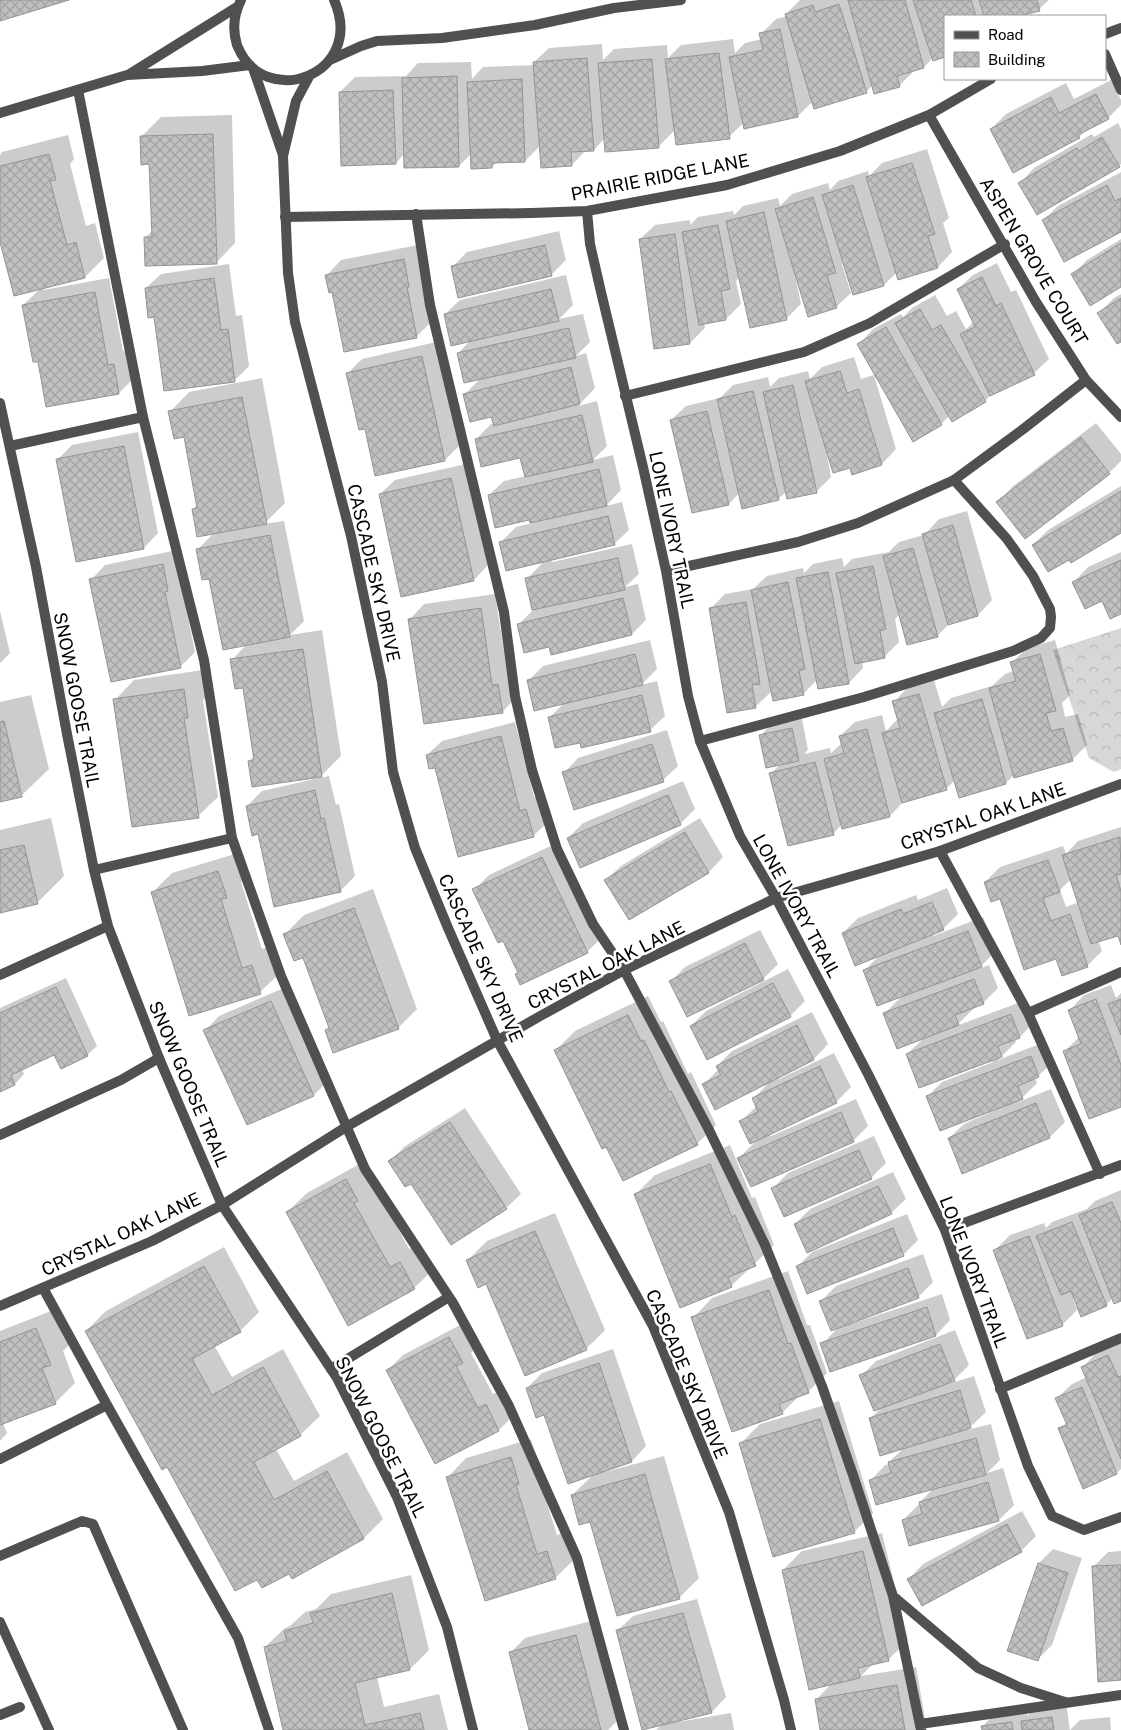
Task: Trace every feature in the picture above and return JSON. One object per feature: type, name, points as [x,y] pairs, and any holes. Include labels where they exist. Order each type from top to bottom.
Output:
[{"type":"street","points":[[0,113],[127,75],[252,67],[266,76],[281,80],[296,80],[321,69],[330,60],[338,46],[342,29],[340,12],[334,0]]},
{"type":"street","points":[[330,60],[360,46],[377,41],[442,38],[535,25],[614,8],[682,0]]},
{"type":"street","points":[[127,75],[239,4]]},
{"type":"street","name":"CASCADE SKY DRIVE","points":[[239,4],[234,22],[235,38],[241,53],[252,67],[283,156]]},
{"type":"street","points":[[1106,34],[1121,28]]},
{"type":"street","points":[[1106,56],[1121,90]]},
{"type":"street","name":"CASCADE SKY DRIVE","points":[[310,75],[296,101],[283,156],[288,273],[295,322],[351,536],[382,682],[393,772],[415,848],[497,1040],[653,1326],[729,1512],[791,1730]]},
{"type":"street","name":"PRAIRIE RIDGE LANE","points":[[285,217],[587,211],[727,185],[840,151],[929,115],[989,80]]},
{"type":"street","points":[[78,90],[143,417],[204,660],[232,838],[281,976],[365,1169],[449,1297],[509,1406],[577,1558],[624,1730]]},
{"type":"street","name":"ASPEN GROVE COURT","points":[[929,115],[1005,244],[1036,302],[1086,380],[1121,417]]},
{"type":"street","name":"LONE IVORY TRAIL","points":[[587,211],[592,254],[643,466],[666,571],[688,696],[700,741],[740,836],[776,898],[868,1074],[945,1230],[1028,1466],[1052,1516],[1084,1530],[1121,1517]]},
{"type":"street","points":[[416,214],[430,305],[504,612],[515,696],[532,770],[557,849],[593,924],[624,970],[708,1128],[765,1245],[825,1395],[892,1596],[920,1727],[1065,1702],[1121,1695]]},
{"type":"street","points":[[625,396],[804,352],[870,323],[1005,244]]},
{"type":"street","points":[[666,571],[798,542],[858,524],[954,480],[1086,380]]},
{"type":"street","name":"SNOW GOOSE TRAIL","points":[[0,403],[36,566],[94,870],[108,926],[159,1058],[222,1205],[331,1369],[397,1497],[447,1626],[473,1730]]},
{"type":"street","points":[[10,446],[143,417]]},
{"type":"street","points":[[700,741],[874,694],[1013,652],[1041,638],[1050,628],[1050,609],[1033,576],[1007,539],[954,480]]},
{"type":"street","name":"CRYSTAL OAK LANE","points":[[0,1306],[152,1241],[222,1205],[346,1127],[497,1040],[624,970],[776,898],[940,850],[1121,784]]},
{"type":"street","points":[[94,870],[232,838]]},
{"type":"street","points":[[940,850],[1028,1013],[1100,1174]]},
{"type":"street","points":[[0,975],[108,926]]},
{"type":"street","points":[[1028,1013],[1121,972]]},
{"type":"street","points":[[0,1135],[121,1080],[159,1058]]},
{"type":"street","points":[[945,1230],[1121,1165]]},
{"type":"street","points":[[43,1288],[238,1638],[269,1730]]},
{"type":"street","points":[[331,1369],[449,1297]]},
{"type":"street","points":[[1000,1389],[1121,1338]]},
{"type":"street","points":[[0,1459],[107,1405]]},
{"type":"street","points":[[0,1556],[82,1521],[92,1524],[183,1730]]},
{"type":"street","points":[[892,1596],[978,1668],[1021,1688],[1065,1702]]},
{"type":"street","points":[[0,1622],[47,1729]]},
{"type":"street","points":[[0,1715],[20,1706]]},
{"type":"green space","points":[[1121,628],[1121,769],[1114,772],[1089,758],[1053,650]]},
{"type":"building","points":[[0,0],[69,0],[0,21]]},
{"type":"building","points":[[848,0],[905,0],[924,68],[897,76],[900,87],[874,94]]},
{"type":"building","points":[[913,0],[971,0],[976,15],[944,15],[944,57],[933,61]]},
{"type":"building","points":[[979,0],[1037,0],[1040,11],[1023,15],[984,15]]},
{"type":"building","points":[[839,4],[867,93],[814,109],[785,14],[813,5],[815,12]]},
{"type":"building","points":[[780,29],[798,117],[744,129],[729,57],[763,50],[759,33]]},
{"type":"building","points":[[719,53],[730,139],[676,145],[665,59]]},
{"type":"building","points":[[587,58],[594,151],[571,152],[572,166],[541,168],[533,62]]},
{"type":"building","points":[[652,59],[659,148],[605,152],[598,63]]},
{"type":"building","points":[[457,76],[459,167],[404,168],[402,78]]},
{"type":"building","points":[[522,79],[525,162],[492,163],[492,168],[471,169],[467,82]]},
{"type":"building","points":[[393,90],[396,164],[341,166],[339,92]]},
{"type":"building","points":[[1096,94],[1109,119],[1078,135],[1080,138],[1013,173],[990,129],[1051,97],[1059,113]]},
{"type":"building","points":[[213,134],[217,264],[145,266],[144,237],[152,237],[149,164],[141,165],[140,136]]},
{"type":"building","points":[[1102,137],[1120,167],[1037,215],[1018,183],[1077,148],[1079,151]]},
{"type":"building","points":[[49,154],[56,180],[50,181],[67,245],[76,242],[85,278],[14,296],[0,242],[0,166]]},
{"type":"building","points":[[912,163],[935,234],[928,236],[938,268],[898,280],[866,177]]},
{"type":"building","points":[[853,185],[884,286],[853,295],[822,195]]},
{"type":"building","points":[[1107,185],[1115,201],[1121,198],[1121,232],[1064,262],[1042,220]]},
{"type":"building","points":[[813,197],[836,273],[827,275],[837,308],[808,317],[775,209]]},
{"type":"building","points":[[764,212],[787,320],[750,328],[726,221]]},
{"type":"building","points":[[718,225],[730,289],[721,291],[726,320],[699,325],[682,232]]},
{"type":"building","points":[[675,234],[690,344],[654,349],[639,239]]},
{"type":"building","points":[[1121,243],[1121,287],[1090,306],[1071,274]]},
{"type":"building","points":[[545,245],[552,276],[458,298],[451,266]]},
{"type":"building","points":[[404,259],[409,287],[407,287],[417,338],[344,352],[332,292],[329,293],[325,275]]},
{"type":"building","points":[[982,277],[996,306],[1001,303],[1035,375],[990,396],[960,334],[975,327],[957,289]]},
{"type":"building","points":[[214,278],[221,330],[228,329],[235,382],[164,391],[154,317],[148,318],[145,288]]},
{"type":"building","points":[[551,289],[559,321],[451,346],[444,314]]},
{"type":"building","points":[[95,292],[108,365],[114,364],[119,394],[46,407],[38,362],[33,362],[22,305]]},
{"type":"building","points":[[1121,298],[1121,342],[1117,344],[1097,313]]},
{"type":"building","points":[[920,309],[932,330],[941,325],[986,402],[952,422],[895,323]]},
{"type":"building","points":[[886,327],[942,425],[913,442],[857,344]]},
{"type":"building","points":[[569,328],[576,358],[464,383],[457,353]]},
{"type":"building","points":[[422,356],[445,461],[375,476],[365,429],[359,430],[346,373]]},
{"type":"building","points":[[571,367],[580,404],[494,426],[491,417],[470,422],[463,394]]},
{"type":"building","points":[[840,371],[847,393],[859,389],[882,465],[852,475],[850,468],[833,473],[805,381]]},
{"type":"building","points":[[793,385],[817,493],[787,499],[763,392]]},
{"type":"building","points":[[753,391],[779,500],[742,509],[717,399]]},
{"type":"building","points":[[242,397],[267,524],[197,537],[192,509],[197,508],[184,437],[174,439],[168,411]]},
{"type":"building","points":[[707,411],[729,505],[692,513],[670,420]]},
{"type":"building","points":[[582,415],[593,462],[525,477],[520,458],[481,467],[475,439]]},
{"type":"building","points":[[1081,437],[1110,474],[1025,539],[996,502]]},
{"type":"building","points":[[124,446],[144,549],[76,562],[56,459]]},
{"type":"building","points":[[599,469],[607,506],[530,523],[529,520],[495,528],[488,495]]},
{"type":"building","points":[[451,478],[474,581],[401,597],[379,494]]},
{"type":"building","points":[[1121,491],[1121,533],[1071,563],[1069,560],[1048,572],[1032,545]]},
{"type":"building","points":[[608,516],[615,545],[506,571],[499,542]]},
{"type":"building","points":[[953,525],[978,616],[948,625],[922,534]]},
{"type":"building","points":[[270,535],[290,637],[223,650],[209,579],[202,580],[196,549]]},
{"type":"building","points":[[913,548],[938,637],[907,645],[883,556]]},
{"type":"building","points":[[618,558],[625,590],[532,610],[525,578]]},
{"type":"building","points":[[1121,560],[1121,614],[1110,619],[1102,601],[1085,609],[1072,582]]},
{"type":"building","points":[[163,564],[168,591],[165,592],[181,668],[111,682],[89,579]]},
{"type":"building","points":[[873,566],[886,629],[880,631],[885,658],[855,664],[836,573]]},
{"type":"building","points":[[828,572],[849,684],[818,689],[796,578]]},
{"type":"building","points":[[788,582],[805,669],[799,671],[804,695],[773,701],[751,590]]},
{"type":"building","points":[[623,598],[632,635],[551,655],[549,647],[524,653],[517,624]]},
{"type":"building","points":[[746,602],[760,684],[752,685],[756,708],[727,713],[709,608]]},
{"type":"building","points":[[481,608],[492,685],[498,684],[503,713],[424,724],[408,619]]},
{"type":"building","points":[[303,649],[322,777],[252,787],[248,761],[254,760],[243,688],[235,689],[230,659]]},
{"type":"building","points":[[635,654],[643,685],[534,711],[527,680]]},
{"type":"building","points":[[1040,654],[1056,711],[1046,713],[1051,731],[1063,728],[1073,761],[1014,778],[989,688],[1016,681],[1010,662]]},
{"type":"building","points":[[184,689],[188,718],[184,718],[199,818],[132,827],[113,699]]},
{"type":"building","points":[[919,694],[947,790],[902,803],[882,733],[900,728],[892,701]]},
{"type":"building","points":[[642,695],[651,732],[581,748],[580,743],[555,748],[548,717]]},
{"type":"building","points":[[982,699],[1006,784],[959,798],[934,713]]},
{"type":"building","points":[[4,721],[22,797],[0,802],[0,722]]},
{"type":"building","points":[[792,728],[799,761],[766,768],[759,735]]},
{"type":"building","points":[[867,729],[890,817],[842,829],[824,759],[844,753],[839,736]]},
{"type":"building","points":[[501,736],[520,811],[526,809],[534,837],[458,857],[435,768],[429,769],[426,755]]},
{"type":"building","points":[[652,744],[664,782],[574,810],[562,772]]},
{"type":"building","points":[[815,762],[834,835],[788,846],[769,773]]},
{"type":"building","points":[[315,790],[321,819],[324,818],[341,892],[274,907],[258,834],[252,836],[246,806]]},
{"type":"building","points":[[668,795],[681,825],[580,868],[567,838]]},
{"type":"building","points":[[685,832],[709,873],[629,920],[604,880]]},
{"type":"building","points":[[1120,837],[1121,874],[1116,875],[1121,891],[1121,945],[1118,936],[1091,944],[1062,855]]},
{"type":"building","points":[[24,845],[38,904],[0,913],[0,850]]},
{"type":"building","points":[[542,857],[588,953],[520,985],[515,974],[518,973],[503,941],[498,943],[472,889]]},
{"type":"building","points":[[1048,860],[1060,892],[1043,898],[1051,921],[1070,914],[1088,967],[1062,976],[1056,959],[1024,970],[1000,899],[991,902],[984,882]]},
{"type":"building","points":[[218,871],[227,898],[221,899],[242,968],[252,965],[261,994],[189,1016],[151,892]]},
{"type":"building","points":[[932,902],[944,930],[855,966],[842,933],[901,909],[903,914]]},
{"type":"building","points":[[354,908],[399,1029],[333,1053],[325,1030],[329,1028],[303,958],[294,961],[283,934]]},
{"type":"building","points":[[968,931],[982,967],[877,1006],[863,970]]},
{"type":"building","points":[[745,943],[764,980],[687,1017],[669,981]]},
{"type":"building","points":[[974,979],[984,1004],[955,1015],[959,1025],[897,1049],[883,1013]]},
{"type":"building","points":[[773,983],[791,1017],[707,1060],[690,1026]]},
{"type":"building","points":[[56,987],[88,1056],[61,1069],[54,1055],[11,1075],[15,1085],[0,1092],[0,1013]]},
{"type":"building","points":[[1096,999],[1121,1065],[1121,1107],[1089,1119],[1063,1051],[1081,1044],[1068,1010]]},
{"type":"building","points":[[1121,999],[1121,1035],[1108,1004]]},
{"type":"building","points":[[271,1001],[314,1096],[247,1125],[203,1030]]},
{"type":"building","points":[[1011,1014],[1020,1038],[998,1046],[1002,1057],[919,1088],[906,1054]]},
{"type":"building","points":[[628,1015],[641,1041],[644,1040],[669,1092],[671,1091],[698,1145],[623,1181],[606,1147],[602,1149],[554,1050]]},
{"type":"building","points":[[797,1025],[814,1060],[715,1110],[702,1084],[721,1075],[716,1066]]},
{"type":"building","points":[[1031,1056],[1039,1077],[1018,1086],[1023,1099],[940,1131],[926,1096]]},
{"type":"building","points":[[820,1066],[837,1103],[750,1144],[739,1121],[758,1112],[752,1098]]},
{"type":"building","points":[[1036,1103],[1050,1138],[962,1174],[948,1138]]},
{"type":"building","points":[[841,1112],[854,1142],[751,1187],[737,1158]]},
{"type":"building","points":[[450,1122],[507,1209],[451,1245],[411,1184],[405,1187],[388,1161]]},
{"type":"building","points":[[859,1150],[872,1179],[784,1217],[771,1188]]},
{"type":"building","points":[[710,1164],[732,1217],[735,1215],[756,1266],[728,1277],[732,1287],[680,1308],[634,1194]]},
{"type":"building","points":[[346,1179],[358,1201],[354,1203],[390,1267],[400,1262],[415,1289],[348,1326],[286,1212]]},
{"type":"building","points":[[878,1186],[892,1214],[807,1253],[794,1224]]},
{"type":"building","points":[[1112,1202],[1121,1223],[1121,1301],[1114,1304],[1079,1215]]},
{"type":"building","points":[[1072,1222],[1107,1306],[1081,1317],[1071,1291],[1061,1295],[1036,1236]]},
{"type":"building","points":[[893,1228],[904,1256],[807,1294],[796,1266]]},
{"type":"building","points":[[535,1231],[587,1350],[525,1376],[486,1284],[478,1288],[466,1260]]},
{"type":"building","points":[[1029,1236],[1063,1326],[1027,1339],[993,1250]]},
{"type":"building","points":[[204,1266],[241,1332],[192,1359],[212,1395],[263,1367],[301,1436],[254,1462],[274,1500],[327,1471],[364,1539],[292,1579],[289,1574],[262,1588],[257,1580],[235,1591],[167,1467],[162,1470],[85,1331]]},
{"type":"building","points":[[908,1268],[919,1298],[831,1331],[819,1301]]},
{"type":"building","points":[[769,1290],[788,1344],[791,1343],[809,1393],[779,1404],[783,1414],[732,1432],[691,1317]]},
{"type":"building","points":[[927,1307],[936,1336],[830,1372],[820,1343]]},
{"type":"building","points":[[36,1328],[51,1365],[42,1368],[56,1404],[0,1425],[0,1342]]},
{"type":"building","points":[[449,1337],[463,1363],[456,1366],[478,1408],[486,1404],[499,1431],[435,1464],[386,1370]]},
{"type":"building","points":[[940,1344],[955,1381],[874,1411],[859,1375]]},
{"type":"building","points":[[1108,1355],[1118,1377],[1121,1376],[1121,1459],[1081,1367]]},
{"type":"building","points":[[599,1363],[632,1462],[568,1484],[544,1415],[536,1418],[526,1388]]},
{"type":"building","points":[[1082,1387],[1117,1474],[1083,1489],[1058,1428],[1067,1425],[1055,1398]]},
{"type":"building","points":[[960,1390],[971,1428],[880,1456],[869,1418]]},
{"type":"building","points":[[820,1419],[855,1533],[773,1557],[739,1443]]},
{"type":"building","points":[[976,1438],[986,1475],[876,1505],[869,1480],[891,1473],[888,1462]]},
{"type":"building","points":[[511,1457],[519,1484],[516,1485],[537,1554],[547,1551],[556,1579],[485,1601],[446,1477]]},
{"type":"building","points":[[645,1474],[680,1599],[617,1616],[590,1522],[579,1525],[571,1495]]},
{"type":"building","points":[[988,1482],[999,1521],[909,1546],[902,1520],[922,1514],[919,1502]]},
{"type":"building","points":[[1007,1524],[1022,1552],[922,1606],[907,1579]]},
{"type":"building","points":[[863,1551],[889,1661],[858,1668],[860,1678],[809,1690],[782,1570]]},
{"type":"building","points":[[1038,1563],[1068,1573],[1038,1661],[1007,1651]]},
{"type":"building","points":[[1121,1565],[1121,1680],[1098,1682],[1092,1566]]},
{"type":"building","points":[[392,1593],[410,1670],[355,1683],[365,1725],[420,1713],[424,1730],[283,1730],[264,1647],[287,1641],[284,1631],[313,1623],[310,1613]]},
{"type":"building","points":[[683,1613],[712,1713],[642,1730],[616,1630]]},
{"type":"building","points":[[576,1635],[601,1730],[529,1730],[509,1652]]},
{"type":"building","points":[[897,1685],[905,1730],[820,1730],[815,1699]]},
{"type":"building","points":[[1052,1717],[1054,1730],[1022,1730],[1021,1721]]},
{"type":"building","points":[[1012,1722],[1013,1730],[982,1730],[981,1726]]}]
